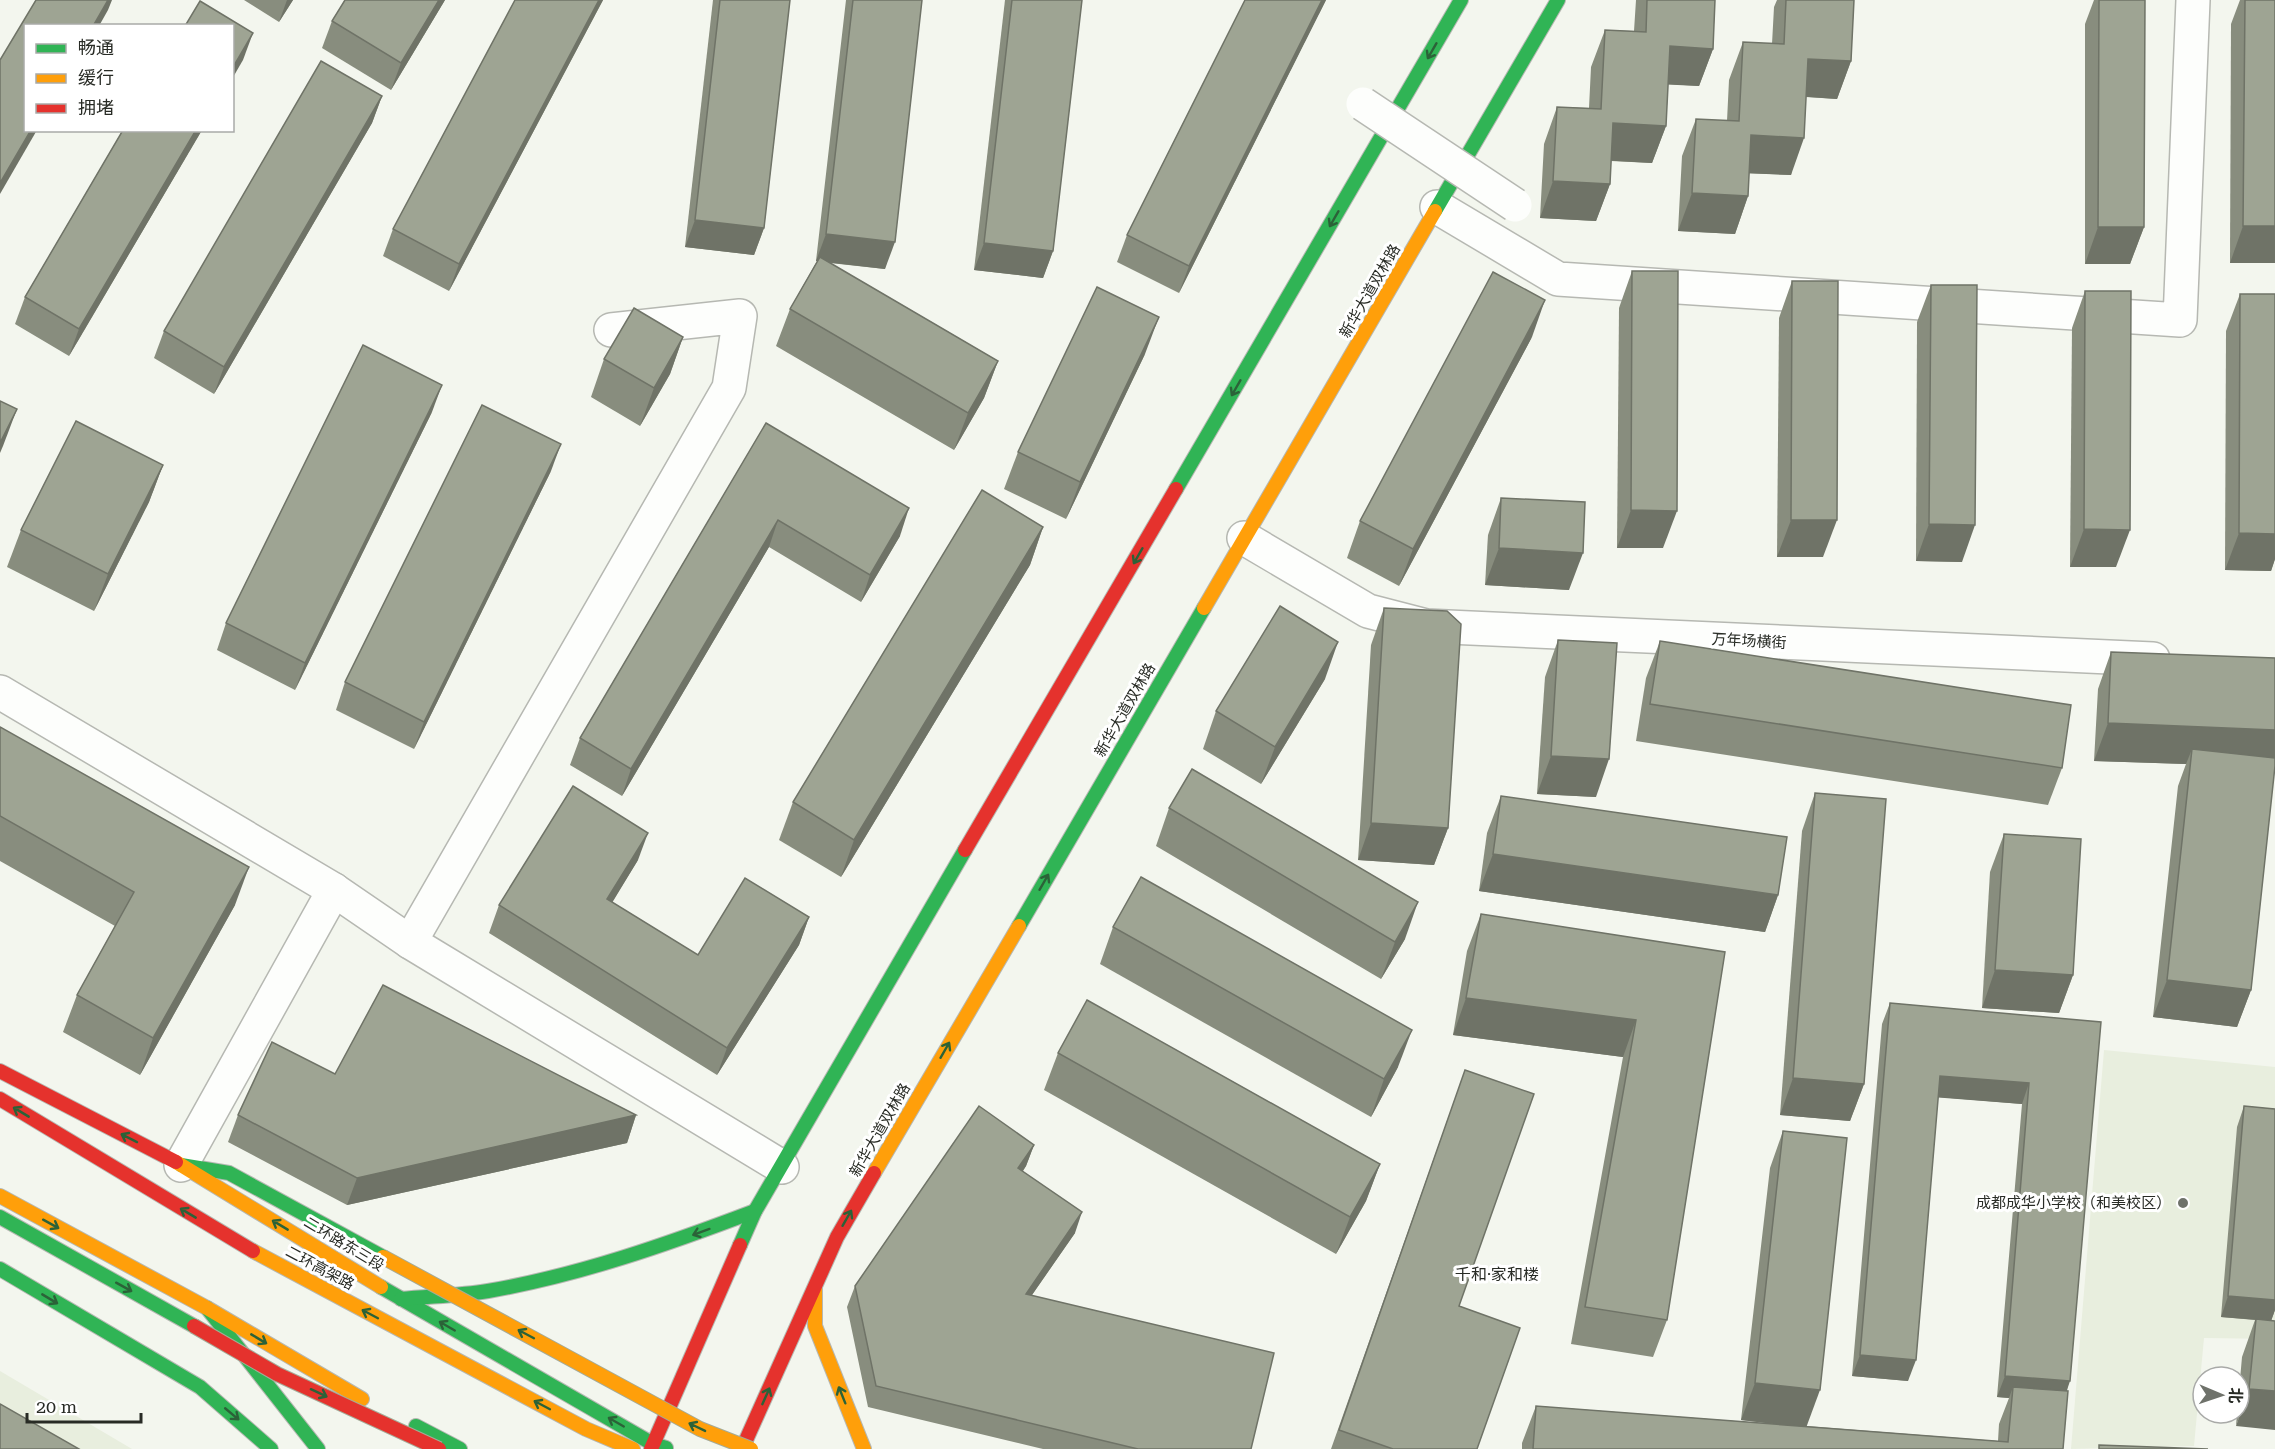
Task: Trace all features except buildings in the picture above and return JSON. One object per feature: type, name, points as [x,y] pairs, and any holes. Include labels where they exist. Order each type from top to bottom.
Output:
[{"type":"main road","points":[[652,1446],[755,1211],[1461,0]]},
{"type":"main road","name":"新华大道双林路","points":[[742,1449],[837,1237],[1558,0]]},
{"type":"main road","name":"二环路东三段","points":[[0,1071],[181,1165],[402,1299],[652,1446],[668,1449]]},
{"type":"main road","name":"二环高架路","points":[[0,1100],[238,1243],[586,1429],[633,1449]]},
{"type":"main road","points":[[181,1165],[229,1173],[700,1429],[751,1449]]},
{"type":"main road","points":[[0,1196],[207,1308],[339,1387],[460,1449]]},
{"type":"main road","points":[[402,1299],[487,1292],[600,1265],[684,1238],[755,1211]]},
{"type":"main road","points":[[0,1217],[277,1374],[439,1449]]},
{"type":"main road","points":[[0,1269],[200,1387],[272,1449]]},
{"type":"main road","points":[[815,1286],[815,1326],[864,1449]]},
{"type":"main road","points":[[207,1308],[318,1449]]},
{"type":"main road","points":[[594,1448],[612,1449]]},
{"type":"street","points":[[1437,207],[1558,279],[2180,320],[2193,0]]},
{"type":"street","points":[[1363,104],[1515,205]]},
{"type":"street","points":[[410,942],[729,388],[740,316],[611,330]]},
{"type":"street","name":"万年场横街","points":[[1244,538],[1368,611],[1426,626],[2179,660]]},
{"type":"street","points":[[0,692],[334,890],[410,942],[782,1167]]},
{"type":"street","points":[[181,1165],[334,890]]},
{"type":"shaded area","name":"成都成华小学校（和美校区）","points":[[2104,1050],[2275,1067],[2275,1339],[2204,1338],[2202,1365],[2191,1365],[2191,1425],[2196,1425],[2194,1446],[2071,1449]]},
{"type":"shaded area","points":[[0,1371],[132,1449],[0,1449]]},
{"type":"traffic: fast","points":[[1176,489],[1461,0]]},
{"type":"traffic: fast","points":[[1435,211],[1558,0]]},
{"type":"traffic: fast","points":[[1019,926],[1204,608]]},
{"type":"traffic: fast","points":[[740,1245],[755,1211],[965,850]]},
{"type":"traffic: fast","points":[[181,1165],[229,1173],[383,1257]]},
{"type":"traffic: fast","points":[[401,1299],[477,1293],[556,1276],[657,1247],[755,1211]]},
{"type":"traffic: fast","points":[[0,1217],[194,1326]]},
{"type":"traffic: fast","points":[[0,1269],[200,1387],[271,1449]]},
{"type":"traffic: fast","points":[[381,1287],[653,1444],[666,1448]]},
{"type":"traffic: fast","points":[[207,1308],[318,1449]]},
{"type":"traffic: fast","points":[[416,1426],[460,1449]]},
{"type":"traffic: slow","points":[[1204,608],[1435,211]]},
{"type":"traffic: slow","points":[[874,1173],[1019,926]]},
{"type":"traffic: slow","points":[[176,1162],[381,1287]]},
{"type":"traffic: slow","points":[[0,1196],[207,1308],[362,1399]]},
{"type":"traffic: slow","points":[[253,1251],[586,1429],[633,1449]]},
{"type":"traffic: slow","points":[[383,1257],[700,1429],[751,1449]]},
{"type":"traffic: slow","points":[[815,1289],[815,1326],[864,1449]]},
{"type":"traffic: jam","points":[[965,850],[1176,489]]},
{"type":"traffic: jam","points":[[0,1071],[176,1162]]},
{"type":"traffic: jam","points":[[0,1099],[253,1251]]},
{"type":"traffic: jam","points":[[742,1449],[837,1237],[874,1173]]},
{"type":"traffic: jam","points":[[651,1449],[740,1245]]},
{"type":"traffic: jam","points":[[194,1326],[277,1374],[439,1449]]},
{"type":"place","name":"成都成华小学校（和美校区）","points":[[2183,1203]]},
{"type":"district","name":"千和·家和楼","points":[[1497,1274]]}]
